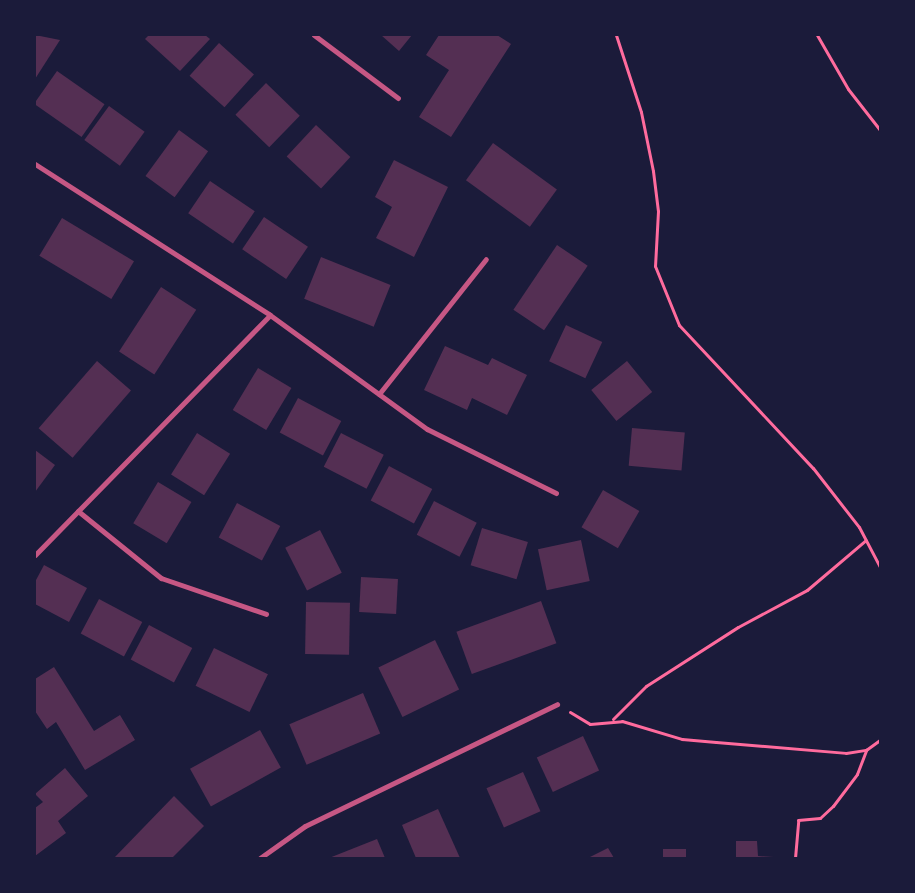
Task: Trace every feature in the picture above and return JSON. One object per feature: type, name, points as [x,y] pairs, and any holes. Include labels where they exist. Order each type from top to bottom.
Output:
[{"type":"street","points":[[314,35],[398,98]]},
{"type":"street","points":[[35,164],[270,315],[427,429],[556,493]]},
{"type":"street","points":[[379,394],[486,259]]},
{"type":"street","points":[[35,555],[270,315]]},
{"type":"street","points":[[78,510],[161,578],[266,614]]},
{"type":"street","points":[[260,858],[305,826],[557,704]]},
{"type":"path","points":[[616,35],[641,112],[653,171],[658,211],[655,266],[679,325],[813,468],[866,540],[880,567]]},
{"type":"path","points":[[818,35],[848,89],[880,130]]},
{"type":"path","points":[[612,719],[646,686],[738,627],[808,590],[866,540]]},
{"type":"path","points":[[557,704],[590,724],[612,719],[682,739],[846,753],[866,750],[880,740]]},
{"type":"path","points":[[795,858],[798,820],[820,818],[833,806],[857,774],[866,750]]},
{"type":"building","points":[[35,35],[60,40],[35,79]]},
{"type":"building","points":[[149,35],[205,35],[210,39],[180,71],[145,39]]},
{"type":"building","points":[[381,35],[412,35],[399,51]]},
{"type":"building","points":[[439,35],[497,35],[511,44],[451,137],[419,117],[449,70],[426,55]]},
{"type":"building","points":[[219,43],[254,74],[224,107],[190,76]]},
{"type":"building","points":[[57,71],[105,104],[82,137],[35,104]]},
{"type":"building","points":[[266,83],[300,116],[269,147],[235,115]]},
{"type":"building","points":[[109,106],[145,132],[120,166],[84,140]]},
{"type":"building","points":[[316,125],[350,157],[321,189],[287,156]]},
{"type":"building","points":[[179,130],[208,151],[175,197],[145,176]]},
{"type":"building","points":[[493,143],[557,189],[530,227],[466,180]]},
{"type":"building","points":[[394,160],[448,187],[414,257],[376,238],[392,207],[375,197]]},
{"type":"building","points":[[210,181],[255,211],[233,244],[188,213]]},
{"type":"building","points":[[264,217],[308,247],[286,279],[242,249]]},
{"type":"building","points":[[62,218],[134,261],[111,299],[39,256]]},
{"type":"building","points":[[557,245],[588,266],[544,330],[513,310]]},
{"type":"building","points":[[321,257],[391,285],[374,327],[304,299]]},
{"type":"building","points":[[161,287],[196,310],[154,374],[119,352]]},
{"type":"building","points":[[566,325],[602,342],[585,378],[549,361]]},
{"type":"building","points":[[445,346],[488,365],[492,358],[527,375],[507,415],[472,398],[467,410],[424,390]]},
{"type":"building","points":[[97,361],[131,391],[73,458],[39,428]]},
{"type":"building","points":[[627,361],[652,392],[616,421],[591,390]]},
{"type":"building","points":[[258,368],[291,388],[266,430],[233,410]]},
{"type":"building","points":[[298,398],[341,421],[323,455],[280,432]]},
{"type":"building","points":[[632,428],[685,433],[681,470],[629,466]]},
{"type":"building","points":[[197,433],[230,454],[204,495],[171,475]]},
{"type":"building","points":[[341,433],[384,455],[367,489],[324,467]]},
{"type":"building","points":[[35,450],[55,465],[35,492]]},
{"type":"building","points":[[389,466],[432,489],[414,523],[371,500]]},
{"type":"building","points":[[158,482],[191,502],[167,543],[133,523]]},
{"type":"building","points":[[603,490],[639,511],[618,548],[582,527]]},
{"type":"building","points":[[434,501],[477,523],[460,557],[417,535]]},
{"type":"building","points":[[237,503],[280,526],[262,560],[219,537]]},
{"type":"building","points":[[482,528],[528,542],[517,579],[471,565]]},
{"type":"building","points":[[320,530],[342,573],[307,590],[285,548]]},
{"type":"building","points":[[581,540],[590,581],[547,590],[538,549]]},
{"type":"building","points":[[44,565],[87,588],[69,622],[35,604],[35,582]]},
{"type":"building","points":[[361,577],[398,579],[396,614],[359,612]]},
{"type":"building","points":[[99,599],[142,622],[124,656],[81,633]]},
{"type":"building","points":[[541,601],[556,643],[472,674],[456,632]]},
{"type":"building","points":[[306,602],[350,603],[349,655],[305,654]]},
{"type":"building","points":[[149,625],[192,648],[174,682],[131,659]]},
{"type":"building","points":[[435,640],[459,689],[402,717],[378,668]]},
{"type":"building","points":[[214,648],[268,674],[250,712],[196,686]]},
{"type":"building","points":[[54,667],[94,731],[120,715],[135,740],[85,770],[56,722],[47,729],[35,711],[35,679]]},
{"type":"building","points":[[363,693],[380,734],[307,765],[289,724]]},
{"type":"building","points":[[260,730],[281,768],[211,806],[190,769]]},
{"type":"building","points":[[583,736],[599,770],[553,792],[537,758]]},
{"type":"building","points":[[65,768],[88,796],[58,821],[66,833],[35,856],[35,808],[43,802],[35,794]]},
{"type":"building","points":[[523,772],[540,811],[504,828],[486,788]]},
{"type":"building","points":[[174,796],[204,826],[172,858],[114,858]]},
{"type":"building","points":[[438,809],[460,858],[416,858],[402,825]]},
{"type":"building","points":[[377,839],[385,858],[329,858]]},
{"type":"building","points":[[736,841],[757,841],[758,856],[789,858],[736,858]]},
{"type":"building","points":[[608,848],[614,858],[588,858]]},
{"type":"building","points":[[663,849],[686,849],[686,858],[663,858]]}]
